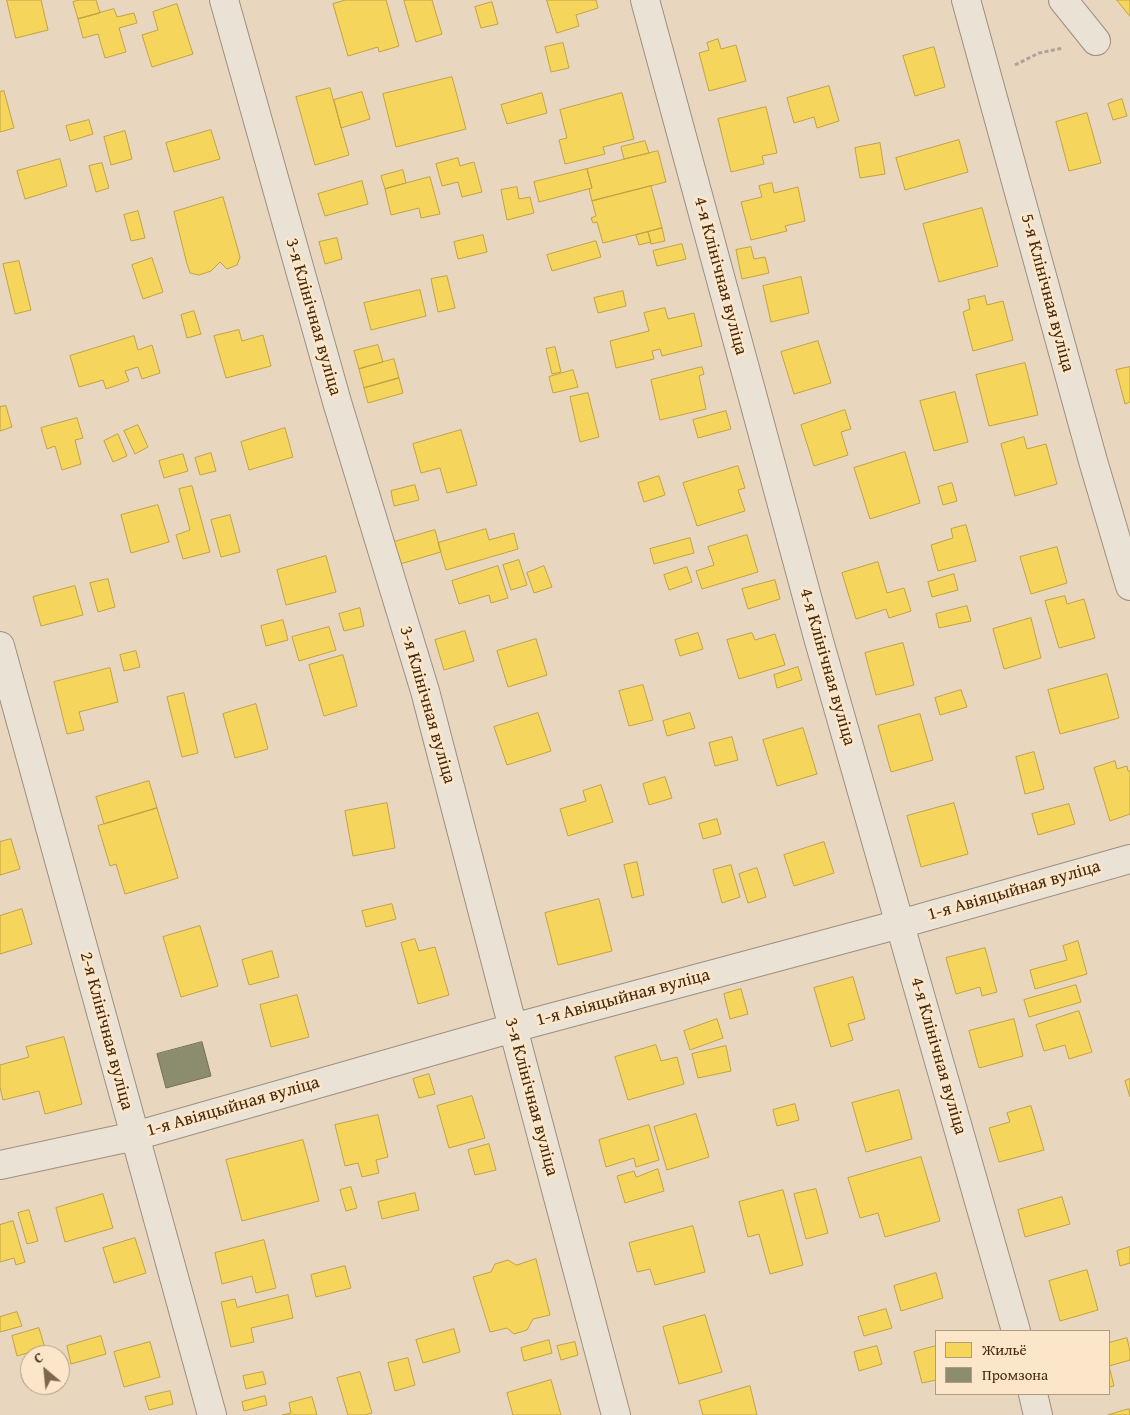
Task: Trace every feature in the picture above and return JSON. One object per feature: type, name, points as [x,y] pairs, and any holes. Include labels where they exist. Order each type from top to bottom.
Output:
[{"type":"street","name":"3-я Клінічная вуліца","points":[[224,0],[337,402],[425,691],[616,1415]]},
{"type":"street","name":"4-я Клінічная вуліца","points":[[645,0],[816,632],[1016,1330]]},
{"type":"street","name":"5-я Клінічная вуліца","points":[[966,0],[1093,461],[1130,586]]},
{"type":"street","points":[[1062,0],[1096,41]]},
{"type":"street","name":"2-я Клінічная вуліца","points":[[0,646],[212,1415]]},
{"type":"street","name":"1-я Авіяцыйная вуліца","points":[[0,1165],[135,1136],[513,1028],[900,924],[1130,859]]},
{"type":"street","points":[[1032,1395],[1038,1415]]},
{"type":"path","points":[[989,79],[1039,52],[1096,41]]},
{"type":"building: Жильё","points":[[7,0],[41,0],[48,30],[16,38]]},
{"type":"building: Жильё","points":[[96,0],[100,13],[78,19],[73,2]]},
{"type":"building: Жильё","points":[[346,0],[386,0],[399,46],[379,52],[378,47],[348,56],[333,4]]},
{"type":"building: Жильё","points":[[432,0],[442,34],[416,42],[404,1]]},
{"type":"building: Жильё","points":[[547,0],[596,0],[598,8],[576,15],[579,26],[557,33]]},
{"type":"building: Жильё","points":[[1117,0],[1130,0],[1130,16]]},
{"type":"building: Жильё","points":[[492,2],[498,24],[481,28],[475,7]]},
{"type":"building: Жильё","points":[[177,4],[193,54],[152,67],[142,35],[158,30],[153,12]]},
{"type":"building: Жильё","points":[[114,9],[117,17],[134,13],[137,23],[119,28],[126,52],[105,58],[98,34],[83,38],[78,19]]},
{"type":"building: Жильё","points":[[718,39],[721,49],[736,45],[746,81],[709,91],[699,53],[709,50],[707,43]]},
{"type":"building: Жильё","points":[[563,43],[569,68],[551,72],[545,47]]},
{"type":"building: Жильё","points":[[934,47],[945,87],[915,96],[903,56]]},
{"type":"building: Жильё","points":[[452,77],[466,129],[396,147],[383,94]]},
{"type":"building: Жильё","points":[[829,86],[839,121],[817,128],[814,117],[794,123],[787,98]]},
{"type":"building: Жильё","points":[[330,88],[349,155],[315,165],[296,97]]},
{"type":"building: Жильё","points":[[4,91],[14,128],[0,132],[0,92]]},
{"type":"building: Жильё","points":[[362,92],[370,119],[341,128],[334,100]]},
{"type":"building: Жильё","points":[[542,93],[547,113],[507,124],[501,105]]},
{"type":"building: Жильё","points":[[622,93],[634,139],[603,147],[605,154],[565,164],[559,140],[567,138],[560,110]]},
{"type":"building: Жильё","points":[[1122,99],[1127,116],[1113,120],[1108,104]]},
{"type":"building: Жильё","points":[[766,107],[777,153],[762,156],[764,164],[731,172],[718,119]]},
{"type":"building: Жильё","points":[[1087,113],[1101,163],[1069,171],[1056,122]]},
{"type":"building: Жильё","points":[[89,120],[93,134],[70,141],[66,126]]},
{"type":"building: Жильё","points":[[211,130],[220,159],[174,172],[166,143]]},
{"type":"building: Жильё","points":[[125,131],[132,159],[111,165],[104,137]]},
{"type":"building: Жильё","points":[[959,140],[968,172],[905,190],[896,158]]},
{"type":"building: Жильё","points":[[645,141],[649,153],[624,159],[621,147]]},
{"type":"building: Жильё","points":[[880,143],[885,174],[860,178],[855,148]]},
{"type":"building: Жильё","points":[[658,151],[666,182],[592,201],[589,189],[592,188],[587,169]]},
{"type":"building: Жильё","points":[[458,158],[460,166],[474,162],[482,192],[462,197],[458,182],[442,186],[436,164]]},
{"type":"building: Жильё","points":[[60,159],[67,186],[25,199],[17,171]]},
{"type":"building: Жильё","points":[[102,163],[109,188],[96,192],[89,166]]},
{"type":"building: Жильё","points":[[587,169],[592,188],[539,202],[534,182]]},
{"type":"building: Жильё","points":[[403,170],[406,183],[385,189],[381,176]]},
{"type":"building: Жильё","points":[[430,177],[440,214],[421,218],[419,208],[391,215],[385,189]]},
{"type":"building: Жильё","points":[[362,181],[368,204],[325,216],[318,194]]},
{"type":"building: Жильё","points":[[772,183],[774,193],[798,187],[805,221],[785,226],[787,231],[751,240],[741,202],[762,197],[759,186]]},
{"type":"building: Жильё","points":[[651,186],[662,228],[603,243],[597,222],[593,223],[591,218],[596,216],[592,201]]},
{"type":"building: Жильё","points":[[517,187],[519,199],[530,197],[534,213],[507,220],[501,190]]},
{"type":"building: Жильё","points":[[223,197],[240,257],[237,265],[227,269],[220,262],[211,271],[199,275],[190,273],[174,212]]},
{"type":"building: Жильё","points":[[982,208],[998,266],[939,282],[923,224]]},
{"type":"building: Жильё","points":[[138,211],[145,238],[131,241],[124,215]]},
{"type":"building: Жильё","points":[[662,228],[665,241],[651,244],[648,232]]},
{"type":"building: Жильё","points":[[648,232],[651,242],[639,245],[636,235]]},
{"type":"building: Жильё","points":[[483,235],[487,252],[458,259],[454,242]]},
{"type":"building: Жильё","points":[[337,238],[342,259],[325,264],[319,242]]},
{"type":"building: Жильё","points":[[596,241],[601,257],[552,271],[547,255]]},
{"type":"building: Жильё","points":[[682,244],[686,259],[657,266],[653,251]]},
{"type":"building: Жильё","points":[[751,247],[754,259],[765,257],[769,273],[742,279],[736,250]]},
{"type":"building: Жильё","points":[[152,258],[163,292],[143,299],[132,265]]},
{"type":"building: Жильё","points":[[19,261],[31,310],[15,314],[3,264]]},
{"type":"building: Жильё","points":[[447,276],[455,308],[438,312],[431,279]]},
{"type":"building: Жильё","points":[[801,277],[809,313],[771,322],[763,286]]},
{"type":"building: Жильё","points":[[420,290],[426,316],[371,330],[364,303]]},
{"type":"building: Жильё","points":[[623,291],[626,306],[598,313],[594,298]]},
{"type":"building: Жильё","points":[[985,296],[987,305],[1003,301],[1013,340],[973,351],[963,312],[970,309],[968,300]]},
{"type":"building: Жильё","points":[[665,308],[668,319],[694,313],[702,346],[662,356],[660,349],[652,351],[654,359],[616,368],[610,341],[649,331],[644,313]]},
{"type":"building: Жильё","points":[[194,311],[201,334],[187,338],[181,315]]},
{"type":"building: Жильё","points":[[239,330],[242,341],[263,335],[271,366],[226,378],[214,336]]},
{"type":"building: Жильё","points":[[134,336],[138,350],[152,345],[160,373],[142,379],[138,367],[125,371],[129,381],[106,389],[103,380],[79,387],[70,356]]},
{"type":"building: Жильё","points":[[818,341],[831,383],[794,394],[781,352]]},
{"type":"building: Жильё","points":[[378,345],[383,362],[359,369],[354,351]]},
{"type":"building: Жильё","points":[[555,347],[561,372],[552,374],[546,349]]},
{"type":"building: Жильё","points":[[394,359],[399,378],[364,388],[359,369]]},
{"type":"building: Жильё","points":[[1025,363],[1038,415],[989,426],[976,375]]},
{"type":"building: Жильё","points":[[702,367],[704,374],[699,376],[706,409],[660,420],[651,380]]},
{"type":"building: Жильё","points":[[1130,367],[1130,402],[1125,404],[1116,370]]},
{"type":"building: Жильё","points":[[573,370],[578,387],[553,393],[549,377]]},
{"type":"building: Жильё","points":[[399,378],[403,393],[368,403],[364,388]]},
{"type":"building: Жильё","points":[[955,392],[968,442],[934,451],[920,401]]},
{"type":"building: Жильё","points":[[588,393],[599,437],[580,442],[570,397]]},
{"type":"building: Жильё","points":[[6,406],[12,427],[0,431],[0,407]]},
{"type":"building: Жильё","points":[[845,410],[851,429],[841,432],[848,455],[814,466],[801,425]]},
{"type":"building: Жильё","points":[[726,411],[731,429],[698,438],[693,420]]},
{"type":"building: Жильё","points":[[77,418],[83,438],[75,440],[81,464],[62,470],[55,446],[47,449],[41,428]]},
{"type":"building: Жильё","points":[[138,425],[148,447],[135,454],[124,431]]},
{"type":"building: Жильё","points":[[285,428],[293,457],[249,470],[241,442]]},
{"type":"building: Жильё","points":[[461,430],[477,485],[447,493],[440,468],[421,473],[413,444]]},
{"type":"building: Жильё","points":[[118,434],[127,456],[113,462],[104,441]]},
{"type":"building: Жильё","points":[[1024,437],[1027,449],[1046,444],[1057,484],[1015,496],[1001,444]]},
{"type":"building: Жильё","points":[[905,452],[920,503],[870,519],[854,468]]},
{"type":"building: Жильё","points":[[211,453],[216,471],[200,475],[195,458]]},
{"type":"building: Жильё","points":[[183,454],[188,471],[164,478],[159,461]]},
{"type":"building: Жильё","points":[[738,466],[745,488],[738,490],[745,511],[697,526],[683,483]]},
{"type":"building: Жильё","points":[[659,476],[665,495],[644,502],[638,483]]},
{"type":"building: Жильё","points":[[952,483],[957,501],[943,505],[938,487]]},
{"type":"building: Жильё","points":[[415,485],[419,500],[394,506],[391,491]]},
{"type":"building: Жильё","points":[[192,486],[210,552],[183,559],[176,535],[190,530],[179,489]]},
{"type":"building: Жильё","points":[[158,505],[169,542],[131,553],[121,515]]},
{"type":"building: Жильё","points":[[230,515],[240,552],[221,557],[211,520]]},
{"type":"building: Жильё","points":[[966,525],[976,561],[938,571],[931,545],[953,538],[951,529]]},
{"type":"building: Жильё","points":[[486,529],[489,540],[514,533],[518,549],[446,570],[438,543]]},
{"type":"building: Жильё","points":[[435,530],[441,552],[400,564],[394,542]]},
{"type":"building: Жильё","points":[[747,535],[758,572],[702,589],[696,571],[714,565],[708,547]]},
{"type":"building: Жильё","points":[[690,538],[694,553],[654,564],[650,549]]},
{"type":"building: Жильё","points":[[1057,547],[1067,583],[1031,594],[1020,557]]},
{"type":"building: Жильё","points":[[326,556],[336,592],[286,605],[277,570]]},
{"type":"building: Жильё","points":[[519,560],[527,585],[511,590],[503,565]]},
{"type":"building: Жильё","points":[[878,562],[887,593],[904,588],[911,611],[889,618],[886,609],[856,619],[842,573]]},
{"type":"building: Жильё","points":[[498,566],[508,598],[491,603],[489,595],[459,604],[452,581]]},
{"type":"building: Жильё","points":[[544,566],[552,587],[534,593],[527,573]]},
{"type":"building: Жильё","points":[[687,567],[692,582],[669,590],[664,575]]},
{"type":"building: Жильё","points":[[954,574],[958,590],[932,597],[928,582]]},
{"type":"building: Жильё","points":[[108,579],[115,607],[98,612],[90,583]]},
{"type":"building: Жильё","points":[[775,580],[780,599],[748,609],[742,589]]},
{"type":"building: Жильё","points":[[75,586],[83,615],[41,626],[33,597]]},
{"type":"building: Жильё","points":[[1065,596],[1067,604],[1084,599],[1095,638],[1059,648],[1045,601]]},
{"type":"building: Жильё","points":[[967,606],[971,621],[939,628],[936,614]]},
{"type":"building: Жильё","points":[[360,608],[364,626],[344,631],[339,614]]},
{"type":"building: Жильё","points":[[1031,618],[1041,658],[1004,669],[993,629]]},
{"type":"building: Жильё","points":[[283,620],[288,640],[266,646],[261,626]]},
{"type":"building: Жильё","points":[[329,627],[336,650],[299,661],[292,637]]},
{"type":"building: Жильё","points":[[465,631],[474,661],[444,670],[435,640]]},
{"type":"building: Жильё","points":[[698,633],[703,649],[680,656],[675,640]]},
{"type":"building: Жильё","points":[[752,633],[755,640],[775,634],[785,665],[739,679],[727,640]]},
{"type":"building: Жильё","points":[[536,639],[547,675],[508,687],[497,651]]},
{"type":"building: Жильё","points":[[903,643],[914,685],[876,695],[865,653]]},
{"type":"building: Жильё","points":[[136,651],[140,667],[124,671],[120,655]]},
{"type":"building: Жильё","points":[[343,655],[357,706],[324,716],[309,665]]},
{"type":"building: Жильё","points":[[798,667],[802,680],[777,688],[774,675]]},
{"type":"building: Жильё","points":[[110,668],[118,702],[79,712],[84,730],[67,734],[54,682]]},
{"type":"building: Жильё","points":[[1107,674],[1119,718],[1060,734],[1048,690]]},
{"type":"building: Жильё","points":[[643,685],[653,720],[629,726],[619,691]]},
{"type":"building: Жильё","points":[[961,690],[967,707],[940,715],[935,698]]},
{"type":"building: Жильё","points":[[184,693],[198,753],[182,757],[167,697]]},
{"type":"building: Жильё","points":[[256,704],[268,749],[235,758],[223,714]]},
{"type":"building: Жильё","points":[[538,713],[551,751],[507,765],[494,727]]},
{"type":"building: Жильё","points":[[690,713],[695,728],[667,736],[663,721]]},
{"type":"building: Жильё","points":[[920,714],[933,760],[891,772],[878,726]]},
{"type":"building: Жильё","points":[[803,728],[817,774],[777,786],[763,740]]},
{"type":"building: Жильё","points":[[732,737],[738,760],[715,766],[709,743]]},
{"type":"building: Жильё","points":[[1034,752],[1044,789],[1025,794],[1016,757]]},
{"type":"building: Жильё","points":[[1115,761],[1117,769],[1127,766],[1128,771],[1130,771],[1130,814],[1110,821],[1094,768]]},
{"type":"building: Жильё","points":[[665,777],[672,798],[649,805],[643,784]]},
{"type":"building: Жильё","points":[[149,781],[157,808],[104,824],[96,797]]},
{"type":"building: Жильё","points":[[601,785],[613,822],[568,836],[560,809],[586,801],[583,791]]},
{"type":"building: Жильё","points":[[387,803],[395,848],[353,856],[345,811]]},
{"type":"building: Жильё","points":[[954,803],[968,854],[921,867],[907,816]]},
{"type":"building: Жильё","points":[[1069,804],[1075,824],[1038,835],[1032,814]]},
{"type":"building: Жильё","points":[[157,808],[178,878],[125,894],[116,864],[110,866],[98,826]]},
{"type":"building: Жильё","points":[[717,819],[721,834],[703,839],[699,824]]},
{"type":"building: Жильё","points":[[11,839],[20,869],[0,875],[0,842]]},
{"type":"building: Жильё","points":[[824,842],[834,873],[794,886],[784,855]]},
{"type":"building: Жильё","points":[[637,862],[644,895],[632,898],[624,865]]},
{"type":"building: Жильё","points":[[731,865],[740,897],[722,903],[713,870]]},
{"type":"building: Жильё","points":[[757,868],[766,897],[748,903],[739,874]]},
{"type":"building: Жильё","points":[[599,899],[612,951],[558,965],[545,913]]},
{"type":"building: Жильё","points":[[392,904],[396,919],[366,927],[362,911]]},
{"type":"building: Жильё","points":[[22,909],[32,944],[0,954],[0,916]]},
{"type":"building: Жильё","points":[[200,926],[218,986],[181,997],[163,937]]},
{"type":"building: Жильё","points":[[415,939],[419,951],[435,947],[449,995],[418,1004],[401,943]]},
{"type":"building: Жильё","points":[[1078,941],[1087,974],[1035,989],[1030,970],[1067,960],[1063,946]]},
{"type":"building: Жильё","points":[[985,948],[997,992],[982,996],[980,987],[956,994],[946,958]]},
{"type":"building: Жильё","points":[[272,951],[279,977],[249,985],[242,960]]},
{"type":"building: Жильё","points":[[853,977],[865,1019],[848,1024],[853,1040],[831,1047],[814,988]]},
{"type":"building: Жильё","points":[[1076,985],[1081,1002],[1029,1017],[1024,1000]]},
{"type":"building: Жильё","points":[[741,989],[748,1014],[730,1019],[724,994]]},
{"type":"building: Жильё","points":[[297,995],[309,1037],[271,1047],[260,1005]]},
{"type":"building: Жильё","points":[[1079,1011],[1092,1052],[1069,1059],[1065,1045],[1044,1051],[1036,1025]]},
{"type":"building: Жильё","points":[[717,1019],[723,1038],[690,1050],[684,1031]]},
{"type":"building: Жильё","points":[[1014,1019],[1023,1056],[979,1068],[969,1031]]},
{"type":"building: Жильё","points":[[64,1037],[82,1104],[45,1114],[39,1091],[3,1100],[0,1087],[0,1065],[29,1057],[26,1047]]},
{"type":"building: Жильё","points":[[656,1045],[661,1061],[677,1057],[684,1084],[628,1100],[615,1057]]},
{"type":"building: Жильё","points":[[726,1046],[731,1071],[698,1078],[692,1054]]},
{"type":"building: Жильё","points":[[429,1074],[435,1094],[419,1098],[413,1079]]},
{"type":"building: Жильё","points":[[1130,1079],[1130,1097],[1125,1081]]},
{"type":"building: Жильё","points":[[899,1090],[912,1139],[866,1152],[852,1103]]},
{"type":"building: Жильё","points":[[472,1096],[485,1138],[449,1148],[437,1106]]},
{"type":"building: Жильё","points":[[795,1104],[799,1120],[777,1126],[773,1110]]},
{"type":"building: Жильё","points":[[1031,1106],[1044,1150],[999,1162],[989,1128],[1010,1122],[1007,1113]]},
{"type":"building: Жильё","points":[[696,1114],[709,1157],[667,1170],[654,1127]]},
{"type":"building: Жильё","points":[[378,1115],[388,1157],[376,1160],[379,1173],[362,1177],[358,1163],[345,1166],[335,1125]]},
{"type":"building: Жильё","points":[[649,1125],[659,1160],[636,1167],[634,1158],[606,1167],[599,1140]]},
{"type":"building: Жильё","points":[[303,1140],[319,1201],[242,1221],[226,1160]]},
{"type":"building: Жильё","points":[[489,1144],[496,1170],[475,1175],[468,1150]]},
{"type":"building: Жильё","points":[[921,1157],[940,1221],[885,1237],[878,1213],[860,1218],[848,1178]]},
{"type":"building: Жильё","points":[[658,1169],[664,1191],[625,1203],[617,1176],[634,1171],[636,1177]]},
{"type":"building: Жильё","points":[[351,1187],[357,1208],[346,1211],[340,1190]]},
{"type":"building: Жильё","points":[[816,1189],[828,1233],[806,1239],[794,1194]]},
{"type":"building: Жильё","points":[[783,1190],[803,1265],[770,1274],[759,1234],[748,1237],[739,1202]]},
{"type":"building: Жильё","points":[[415,1193],[419,1210],[382,1219],[378,1202]]},
{"type":"building: Жильё","points":[[103,1194],[113,1228],[65,1242],[56,1208]]},
{"type":"building: Жильё","points":[[1062,1197],[1070,1224],[1025,1237],[1018,1210]]},
{"type":"building: Жильё","points":[[29,1210],[38,1241],[27,1244],[18,1213]]},
{"type":"building: Жильё","points":[[13,1221],[25,1262],[16,1265],[14,1258],[0,1262],[0,1225]]},
{"type":"building: Жильё","points":[[693,1226],[705,1272],[655,1285],[650,1269],[637,1272],[629,1243]]},
{"type":"building: Жильё","points":[[135,1238],[146,1273],[114,1283],[103,1248]]},
{"type":"building: Жильё","points":[[264,1240],[276,1288],[256,1293],[252,1276],[222,1284],[215,1253]]},
{"type":"building: Жильё","points":[[1130,1247],[1130,1263],[1120,1266],[1117,1251]]},
{"type":"building: Жильё","points":[[536,1259],[550,1315],[533,1319],[527,1330],[514,1334],[507,1328],[490,1332],[473,1277],[491,1272],[495,1264],[508,1260],[516,1265]]},
{"type":"building: Жильё","points":[[345,1266],[351,1288],[316,1297],[311,1275]]},
{"type":"building: Жильё","points":[[1087,1270],[1098,1310],[1060,1321],[1049,1281]]},
{"type":"building: Жильё","points":[[936,1273],[943,1298],[901,1311],[894,1286]]},
{"type":"building: Жильё","points":[[288,1295],[293,1318],[251,1328],[254,1342],[231,1347],[221,1302],[235,1299],[237,1307]]},
{"type":"building: Жильё","points":[[886,1309],[892,1328],[864,1336],[858,1317]]},
{"type":"building: Жильё","points":[[17,1312],[22,1326],[0,1332],[0,1317]]},
{"type":"building: Жильё","points":[[705,1315],[722,1372],[679,1384],[663,1327]]},
{"type":"building: Жильё","points":[[39,1328],[44,1345],[20,1345],[20,1355],[17,1356],[12,1336]]},
{"type":"building: Жильё","points":[[454,1329],[460,1352],[423,1363],[416,1340]]},
{"type":"building: Жильё","points":[[101,1336],[106,1354],[71,1364],[70,1345]]},
{"type":"building: Жильё","points":[[1127,1338],[1130,1360],[1110,1366],[1110,1343]]},
{"type":"building: Жильё","points":[[549,1340],[552,1353],[524,1361],[521,1348]]},
{"type":"building: Жильё","points":[[150,1342],[160,1377],[124,1387],[114,1352]]},
{"type":"building: Жильё","points":[[575,1342],[578,1355],[561,1360],[557,1346]]},
{"type":"building: Жильё","points":[[877,1346],[882,1364],[859,1371],[854,1352]]},
{"type":"building: Жильё","points":[[935,1346],[935,1380],[922,1383],[914,1352]]},
{"type":"building: Жильё","points":[[408,1358],[415,1385],[395,1391],[388,1363]]},
{"type":"building: Жильё","points":[[1110,1370],[1114,1386],[1110,1387]]},
{"type":"building: Жильё","points":[[263,1372],[266,1384],[246,1389],[243,1376]]},
{"type":"building: Жильё","points":[[360,1372],[372,1413],[348,1415],[337,1378]]},
{"type":"building: Жильё","points":[[551,1380],[561,1415],[513,1415],[507,1393]]},
{"type":"building: Жильё","points":[[750,1386],[757,1415],[703,1415],[699,1401]]},
{"type":"building: Жильё","points":[[170,1391],[173,1404],[149,1410],[145,1397]]},
{"type":"building: Жильё","points":[[265,1396],[267,1405],[244,1411],[242,1402]]},
{"type":"building: Жильё","points":[[312,1397],[317,1415],[282,1415],[291,1413],[289,1403]]},
{"type":"building: Жильё","points":[[1129,1409],[1130,1415],[1108,1415]]},
{"type":"building: Промзона","points":[[202,1042],[211,1076],[166,1088],[157,1054]]}]
